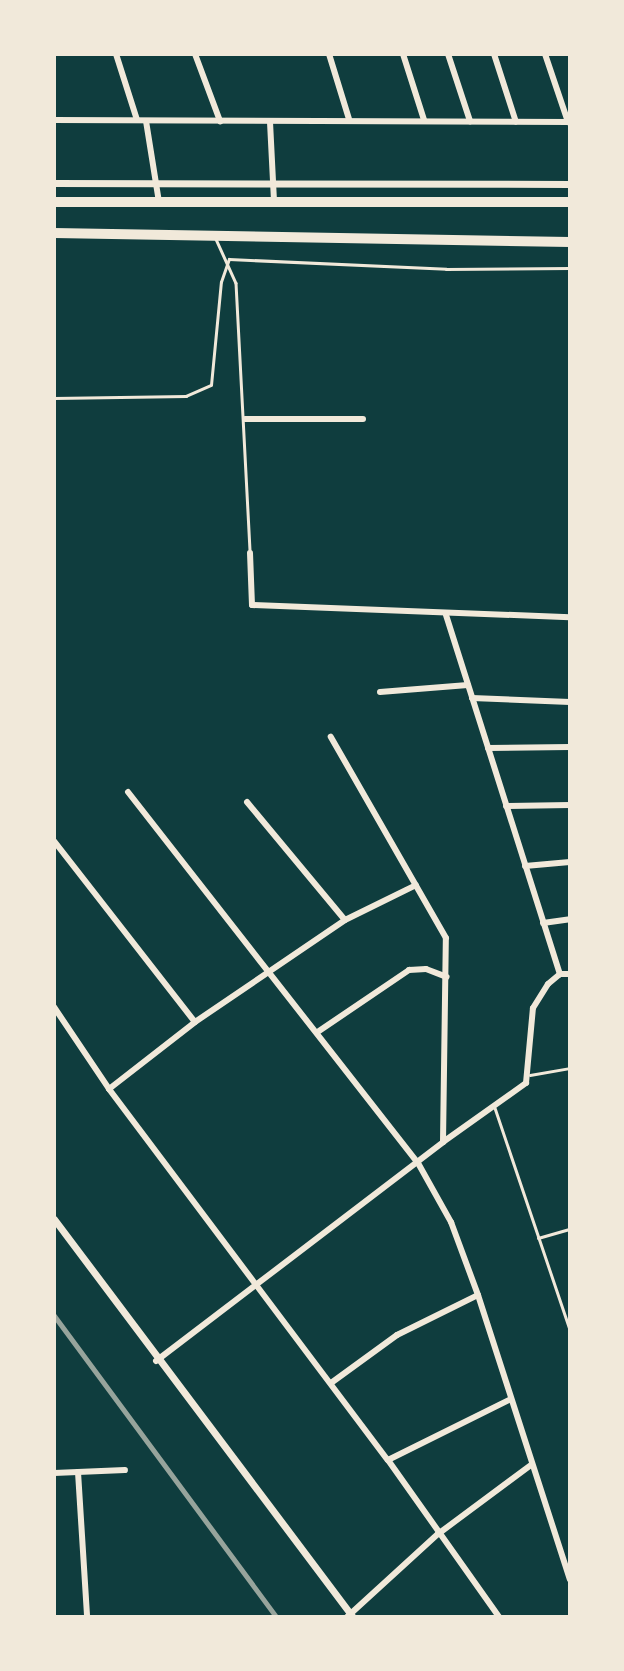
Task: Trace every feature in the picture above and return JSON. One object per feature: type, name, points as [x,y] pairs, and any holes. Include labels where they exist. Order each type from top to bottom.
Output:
[{"type":"main road","points":[[54,202],[570,202]]},
{"type":"main road","points":[[54,233],[216,239],[570,242]]},
{"type":"street","points":[[116,54],[137,120]]},
{"type":"street","points":[[195,54],[220,121]]},
{"type":"street","points":[[329,54],[349,119]]},
{"type":"street","points":[[403,54],[424,120]]},
{"type":"street","points":[[448,54],[470,121]]},
{"type":"street","points":[[495,54],[516,122]]},
{"type":"street","points":[[54,120],[270,122],[349,119],[569,122],[545,54]]},
{"type":"street","points":[[146,121],[159,202]]},
{"type":"street","points":[[270,122],[274,201]]},
{"type":"street","points":[[54,183],[570,184]]},
{"type":"street","points":[[245,419],[363,419]]},
{"type":"street","points":[[250,553],[252,605],[446,615],[570,617]]},
{"type":"street","points":[[446,615],[560,974]]},
{"type":"street","points":[[380,692],[468,685]]},
{"type":"street","points":[[472,698],[570,702]]},
{"type":"street","points":[[331,737],[446,938],[443,1142]]},
{"type":"street","points":[[488,748],[570,747]]},
{"type":"street","points":[[128,792],[272,970],[418,1163],[451,1222],[478,1295],[570,1579]]},
{"type":"street","points":[[247,802],[345,920]]},
{"type":"street","points":[[506,806],[570,805]]},
{"type":"street","points":[[54,841],[195,1022]]},
{"type":"street","points":[[526,866],[570,862]]},
{"type":"street","points":[[109,1089],[195,1022],[345,920],[416,885]]},
{"type":"street","points":[[543,923],[570,919]]},
{"type":"street","points":[[319,1031],[409,970],[426,969],[447,977]]},
{"type":"street","points":[[156,1361],[443,1142],[519,1090],[530,1075],[533,1008],[548,984],[560,974],[570,974]]},
{"type":"street","points":[[54,1007],[109,1089],[388,1460],[499,1617]]},
{"type":"street","points":[[54,1219],[156,1361],[350,1616],[438,1534],[531,1465]]},
{"type":"street","points":[[331,1383],[397,1335],[478,1295]]},
{"type":"street","points":[[388,1460],[511,1399]]},
{"type":"street","points":[[54,1473],[125,1470]]},
{"type":"street","points":[[78,1472],[87,1617]]},
{"type":"lane","points":[[216,239],[229,259],[236,283],[250,553]]},
{"type":"lane","points":[[229,259],[446,269],[570,268]]},
{"type":"lane","points":[[54,398],[186,396],[211,385],[221,282],[229,259]]},
{"type":"lane","points":[[530,1075],[570,1068]]},
{"type":"lane","points":[[494,1105],[570,1329]]},
{"type":"lane","points":[[570,1193],[570,1214]]},
{"type":"lane","points":[[538,1238],[570,1228]]},
{"type":"railway","points":[[54,1315],[277,1617]]}]
